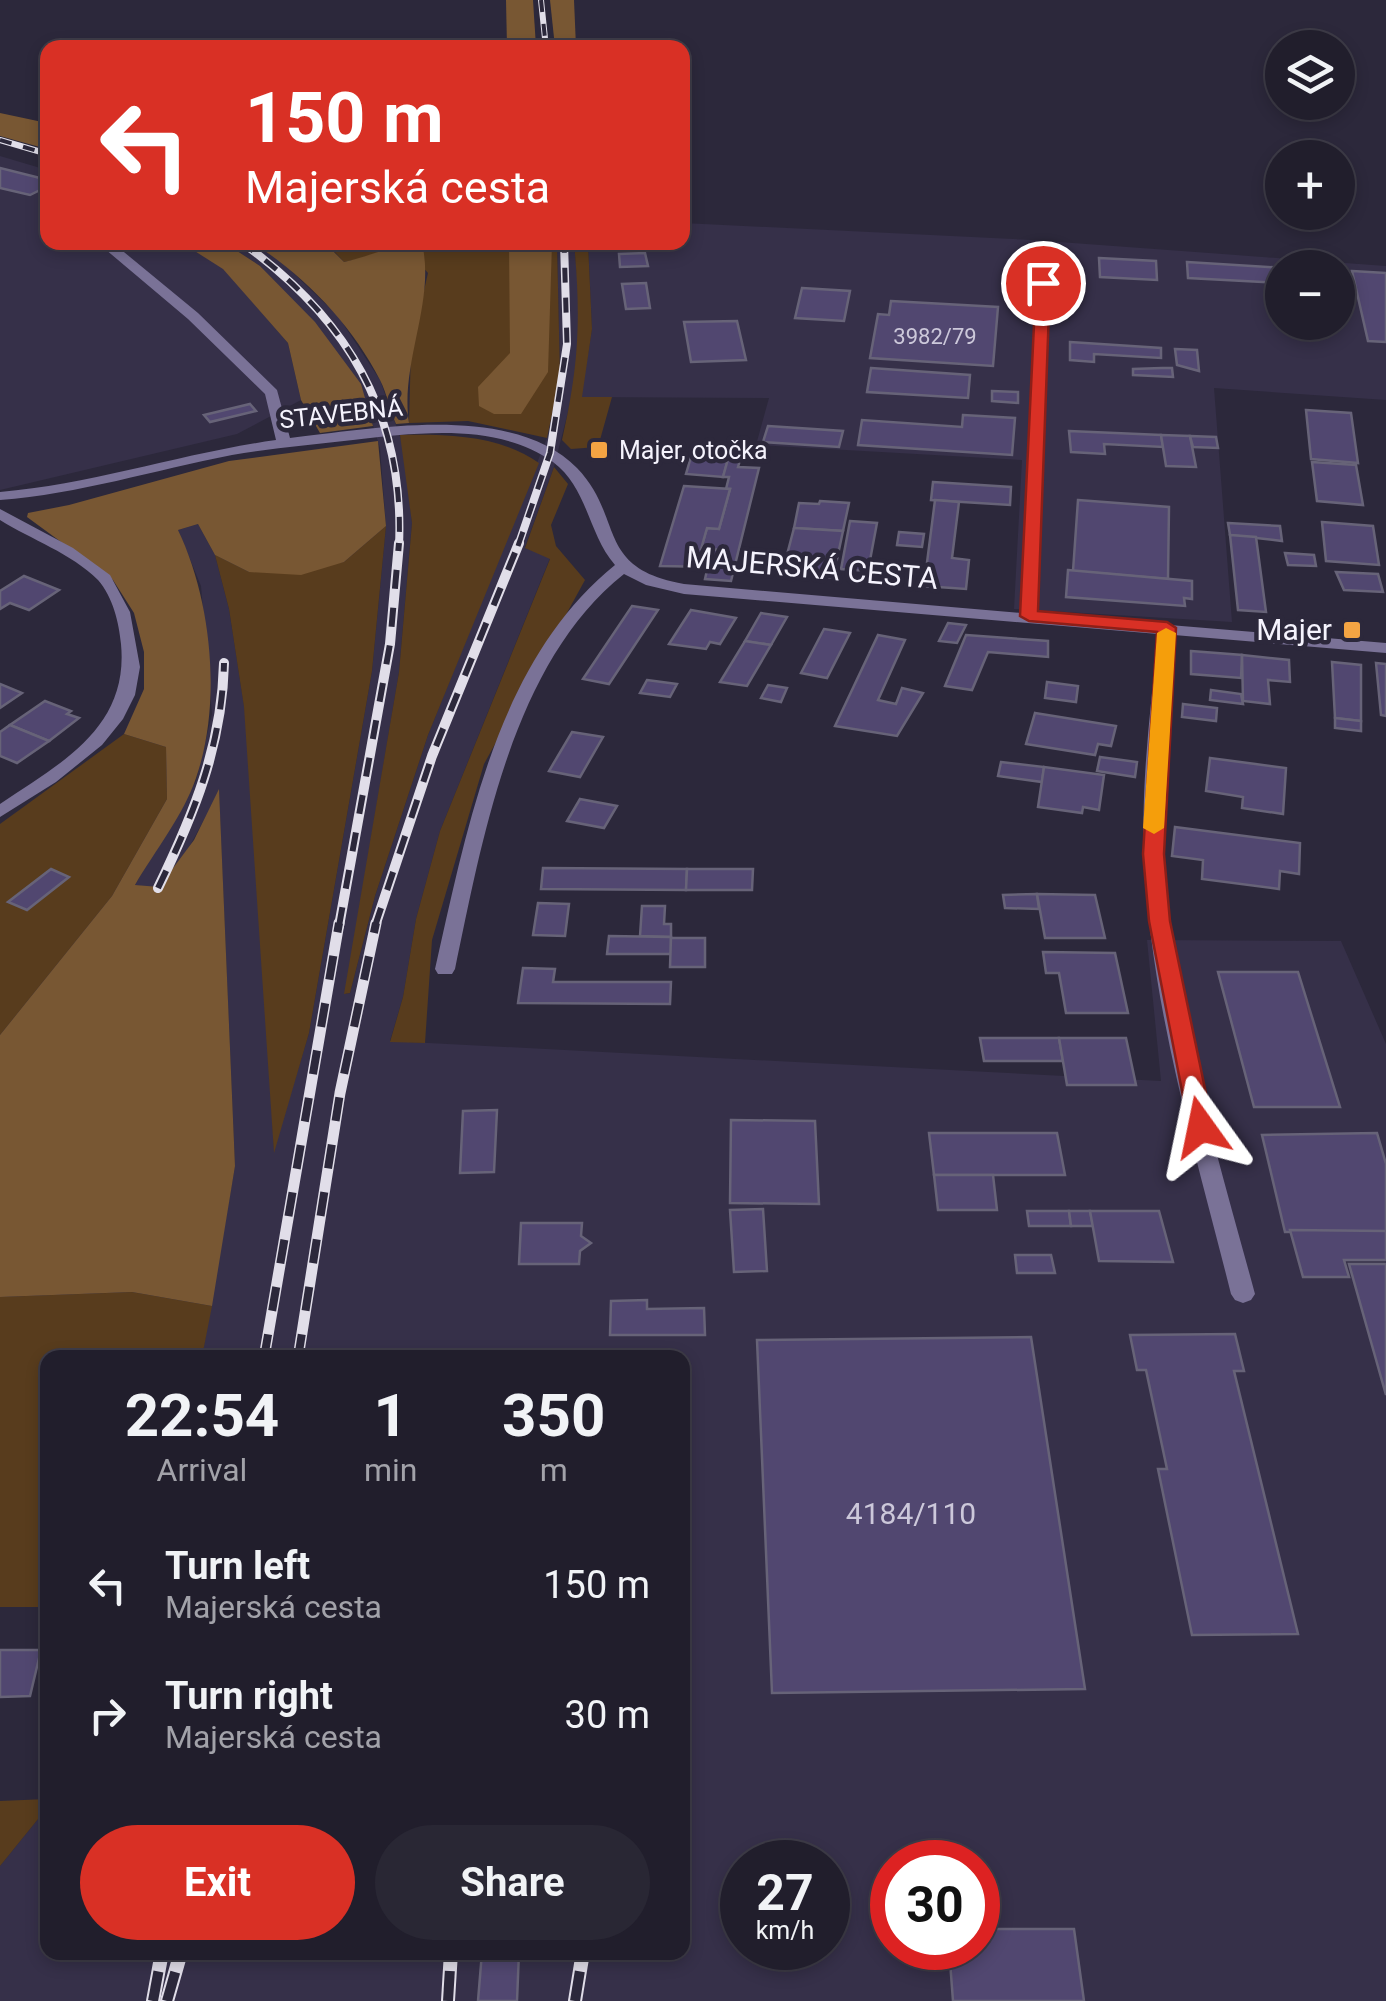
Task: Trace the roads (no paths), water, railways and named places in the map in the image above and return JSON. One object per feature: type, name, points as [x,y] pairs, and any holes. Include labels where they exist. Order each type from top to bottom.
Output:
[{"type":"street","points":[[114,250],[193,316],[272,393],[284,444]]},
{"type":"street","points":[[1029,616],[1043,283]]},
{"type":"street","name":"STAVEBNÁ","points":[[0,496],[80,487],[234,451],[407,430],[462,428],[510,438],[550,453],[579,476],[624,566]]},
{"type":"street","points":[[0,514],[105,579],[123,609],[132,650],[130,690],[115,722],[90,746],[0,812]]},
{"type":"street","points":[[445,969],[488,795],[532,685],[584,601],[624,566]]},
{"type":"street","name":"MAJERSKÁ CESTA","points":[[624,566],[637,576],[684,589],[1386,648]]},
{"type":"street","points":[[1167,628],[1154,791],[1153,854],[1160,921],[1198,1117],[1243,1294]]},
{"type":"railway","points":[[541,0],[545,40]]},
{"type":"railway","points":[[0,140],[40,152]]},
{"type":"railway","points":[[251,250],[311,302],[362,372],[392,453],[399,544]]},
{"type":"railway","points":[[518,546],[550,453],[567,344],[564,250]]},
{"type":"railway","points":[[376,923],[432,756],[519,543]]},
{"type":"railway","points":[[339,926],[390,644],[399,544]]},
{"type":"railway","points":[[158,888],[204,779],[218,723],[224,663]]},
{"type":"railway","points":[[265,1350],[339,923]]},
{"type":"railway","points":[[299,1350],[340,1093],[376,923]]},
{"type":"railway","points":[[153,2001],[161,1960]]},
{"type":"railway","points":[[167,2001],[179,1960]]},
{"type":"railway","points":[[448,2001],[451,1960]]},
{"type":"railway","points":[[575,2001],[582,1960]]},
{"type":"place","name":"Majer, otočka","points":[[599,450]]},
{"type":"place","name":"Majer","points":[[1352,630]]}]
